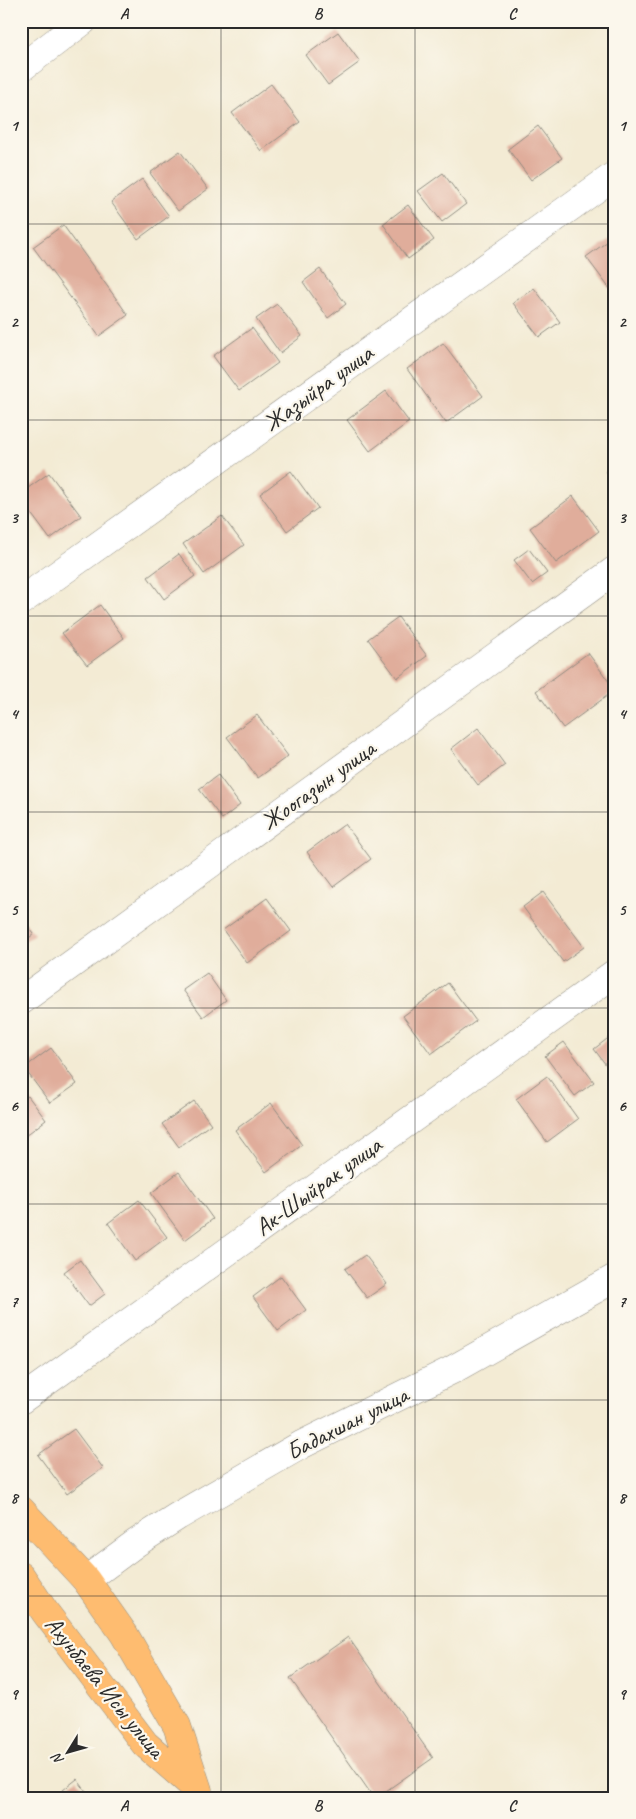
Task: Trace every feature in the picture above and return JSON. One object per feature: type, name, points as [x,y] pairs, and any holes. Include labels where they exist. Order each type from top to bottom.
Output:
[{"type":"main road","name":"Ахунбаева Исы улица","points":[[21,1510],[86,1580],[124,1634],[176,1726],[200,1794]]},
{"type":"main road","name":"Ахунбаева Исы улица","points":[[21,1576],[45,1612],[145,1744],[200,1794]]},
{"type":"street","points":[[21,68],[84,21]]},
{"type":"street","name":"Жазыйра улица","points":[[21,600],[615,175]]},
{"type":"street","name":"Жоогазын улица","points":[[21,1001],[615,570]]},
{"type":"street","name":"Ак-Шыйрак улица","points":[[21,1400],[615,973]]},
{"type":"street","name":"Бадахшан улица","points":[[86,1580],[136,1543],[178,1516],[301,1445],[452,1370],[615,1278]]},
{"type":"building","points":[[338,32],[360,62],[328,85],[306,55]]},
{"type":"building","points":[[271,84],[300,122],[261,151],[232,113]]},
{"type":"building","points":[[538,126],[562,158],[531,180],[508,149]]},
{"type":"building","points":[[180,151],[208,189],[178,211],[150,173]]},
{"type":"building","points":[[443,173],[466,204],[442,222],[418,191]]},
{"type":"building","points":[[142,179],[169,216],[138,239],[111,202]]},
{"type":"building","points":[[408,205],[434,240],[408,259],[383,224]]},
{"type":"building","points":[[63,225],[128,315],[99,336],[33,247]]},
{"type":"building","points":[[615,236],[615,286],[610,289],[586,257]]},
{"type":"building","points":[[320,269],[346,304],[328,318],[303,282]]},
{"type":"building","points":[[534,288],[560,322],[539,337],[513,303]]},
{"type":"building","points":[[277,304],[302,336],[280,353],[256,319]]},
{"type":"building","points":[[252,328],[278,363],[239,391],[213,356]]},
{"type":"building","points":[[443,343],[483,396],[446,423],[407,369]]},
{"type":"building","points":[[386,391],[409,422],[370,451],[347,420]]},
{"type":"building","points":[[615,465],[615,483],[606,471]]},
{"type":"building","points":[[291,471],[318,508],[287,531],[260,494]]},
{"type":"building","points":[[49,473],[81,516],[50,539],[21,500],[21,493]]},
{"type":"building","points":[[573,496],[599,531],[556,563],[530,528]]},
{"type":"building","points":[[222,516],[244,545],[204,574],[183,544]]},
{"type":"building","points":[[529,549],[547,573],[532,584],[514,560]]},
{"type":"building","points":[[179,554],[195,576],[164,599],[148,577]]},
{"type":"building","points":[[100,605],[124,638],[87,665],[62,633]]},
{"type":"building","points":[[398,617],[427,656],[397,678],[368,639]]},
{"type":"building","points":[[588,653],[615,690],[563,728],[536,691]]},
{"type":"building","points":[[257,715],[288,756],[258,778],[227,737]]},
{"type":"building","points":[[478,728],[505,765],[478,785],[451,749]]},
{"type":"building","points":[[218,775],[240,805],[222,819],[199,789]]},
{"type":"building","points":[[345,824],[371,859],[333,887],[307,852]]},
{"type":"building","points":[[543,892],[584,947],[563,962],[523,907]]},
{"type":"building","points":[[267,898],[291,931],[247,963],[223,930]]},
{"type":"building","points":[[21,917],[34,934],[21,944]]},
{"type":"building","points":[[207,973],[226,1000],[203,1017],[183,990]]},
{"type":"building","points":[[448,983],[476,1021],[431,1054],[403,1016]]},
{"type":"building","points":[[615,1033],[615,1071],[612,1073],[594,1049]]},
{"type":"building","points":[[564,1042],[594,1082],[575,1096],[545,1056]]},
{"type":"building","points":[[51,1048],[77,1084],[50,1103],[24,1068]]},
{"type":"building","points":[[547,1076],[578,1119],[547,1142],[516,1099]]},
{"type":"building","points":[[28,1096],[46,1120],[21,1139],[21,1101]]},
{"type":"building","points":[[194,1101],[211,1124],[179,1147],[162,1124]]},
{"type":"building","points":[[271,1103],[302,1145],[266,1172],[235,1130]]},
{"type":"building","points":[[179,1172],[213,1219],[185,1240],[151,1193]]},
{"type":"building","points":[[139,1200],[167,1237],[135,1261],[108,1223]]},
{"type":"building","points":[[365,1255],[387,1284],[367,1298],[345,1269]]},
{"type":"building","points":[[80,1260],[105,1294],[89,1306],[64,1272]]},
{"type":"building","points":[[281,1276],[306,1310],[278,1331],[253,1297]]},
{"type":"building","points":[[74,1429],[103,1468],[67,1494],[38,1455]]},
{"type":"building","points":[[348,1637],[433,1758],[376,1798],[374,1798],[290,1678]]},
{"type":"building","points":[[77,1779],[91,1798],[53,1798]]}]
